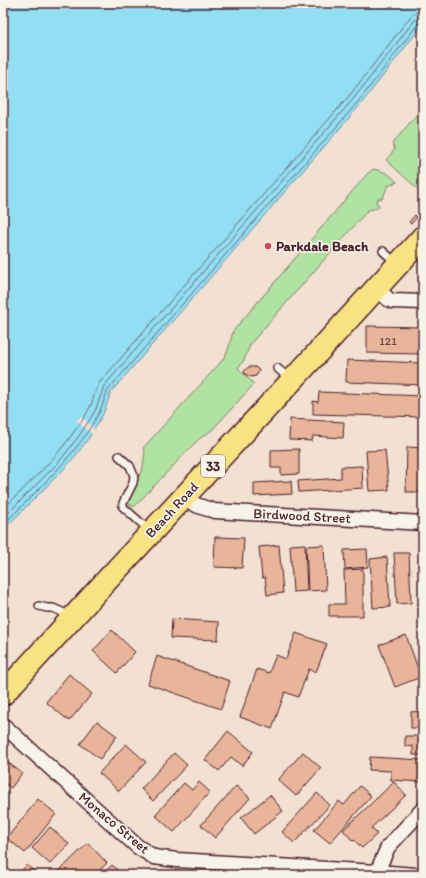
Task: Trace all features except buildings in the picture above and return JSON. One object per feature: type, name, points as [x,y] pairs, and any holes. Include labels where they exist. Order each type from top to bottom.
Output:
[{"type":"main road","name":"Beach Road","points":[[5,689],[74,617],[184,497],[284,374],[377,288],[390,258],[423,237]]},
{"type":"street","points":[[377,288],[388,300],[423,302]]},
{"type":"street","name":"Birdwood Street","points":[[184,497],[193,504],[215,511],[423,523]]},
{"type":"street","name":"Monaco Street","points":[[3,725],[138,847],[154,857],[332,872],[377,872],[416,875]]},
{"type":"street","points":[[377,872],[388,846],[423,809]]},
{"type":"lane","points":[[119,456],[130,466],[134,476],[133,483],[123,503],[123,507],[151,533]]},
{"type":"lane","points":[[39,606],[53,608],[74,617]]},
{"type":"green space","points":[[423,107],[423,194],[386,160],[395,149],[392,144]]},
{"type":"green space","points":[[374,169],[387,173],[397,182],[388,186],[382,199],[378,198],[376,203],[379,205],[378,208],[368,210],[251,343],[244,360],[238,368],[254,384],[212,430],[199,439],[134,507],[129,504],[130,494],[143,467],[145,451],[143,448],[221,362],[228,351],[233,331],[368,173]]},
{"type":"water","points":[[3,3],[423,3],[423,24],[361,104],[111,392],[99,421],[73,459],[3,530]]},
{"type":"pier","points":[[81,416],[96,430],[93,435],[77,421]]},
{"type":"place","name":"Parkdale Beach","points":[[268,246]]}]
